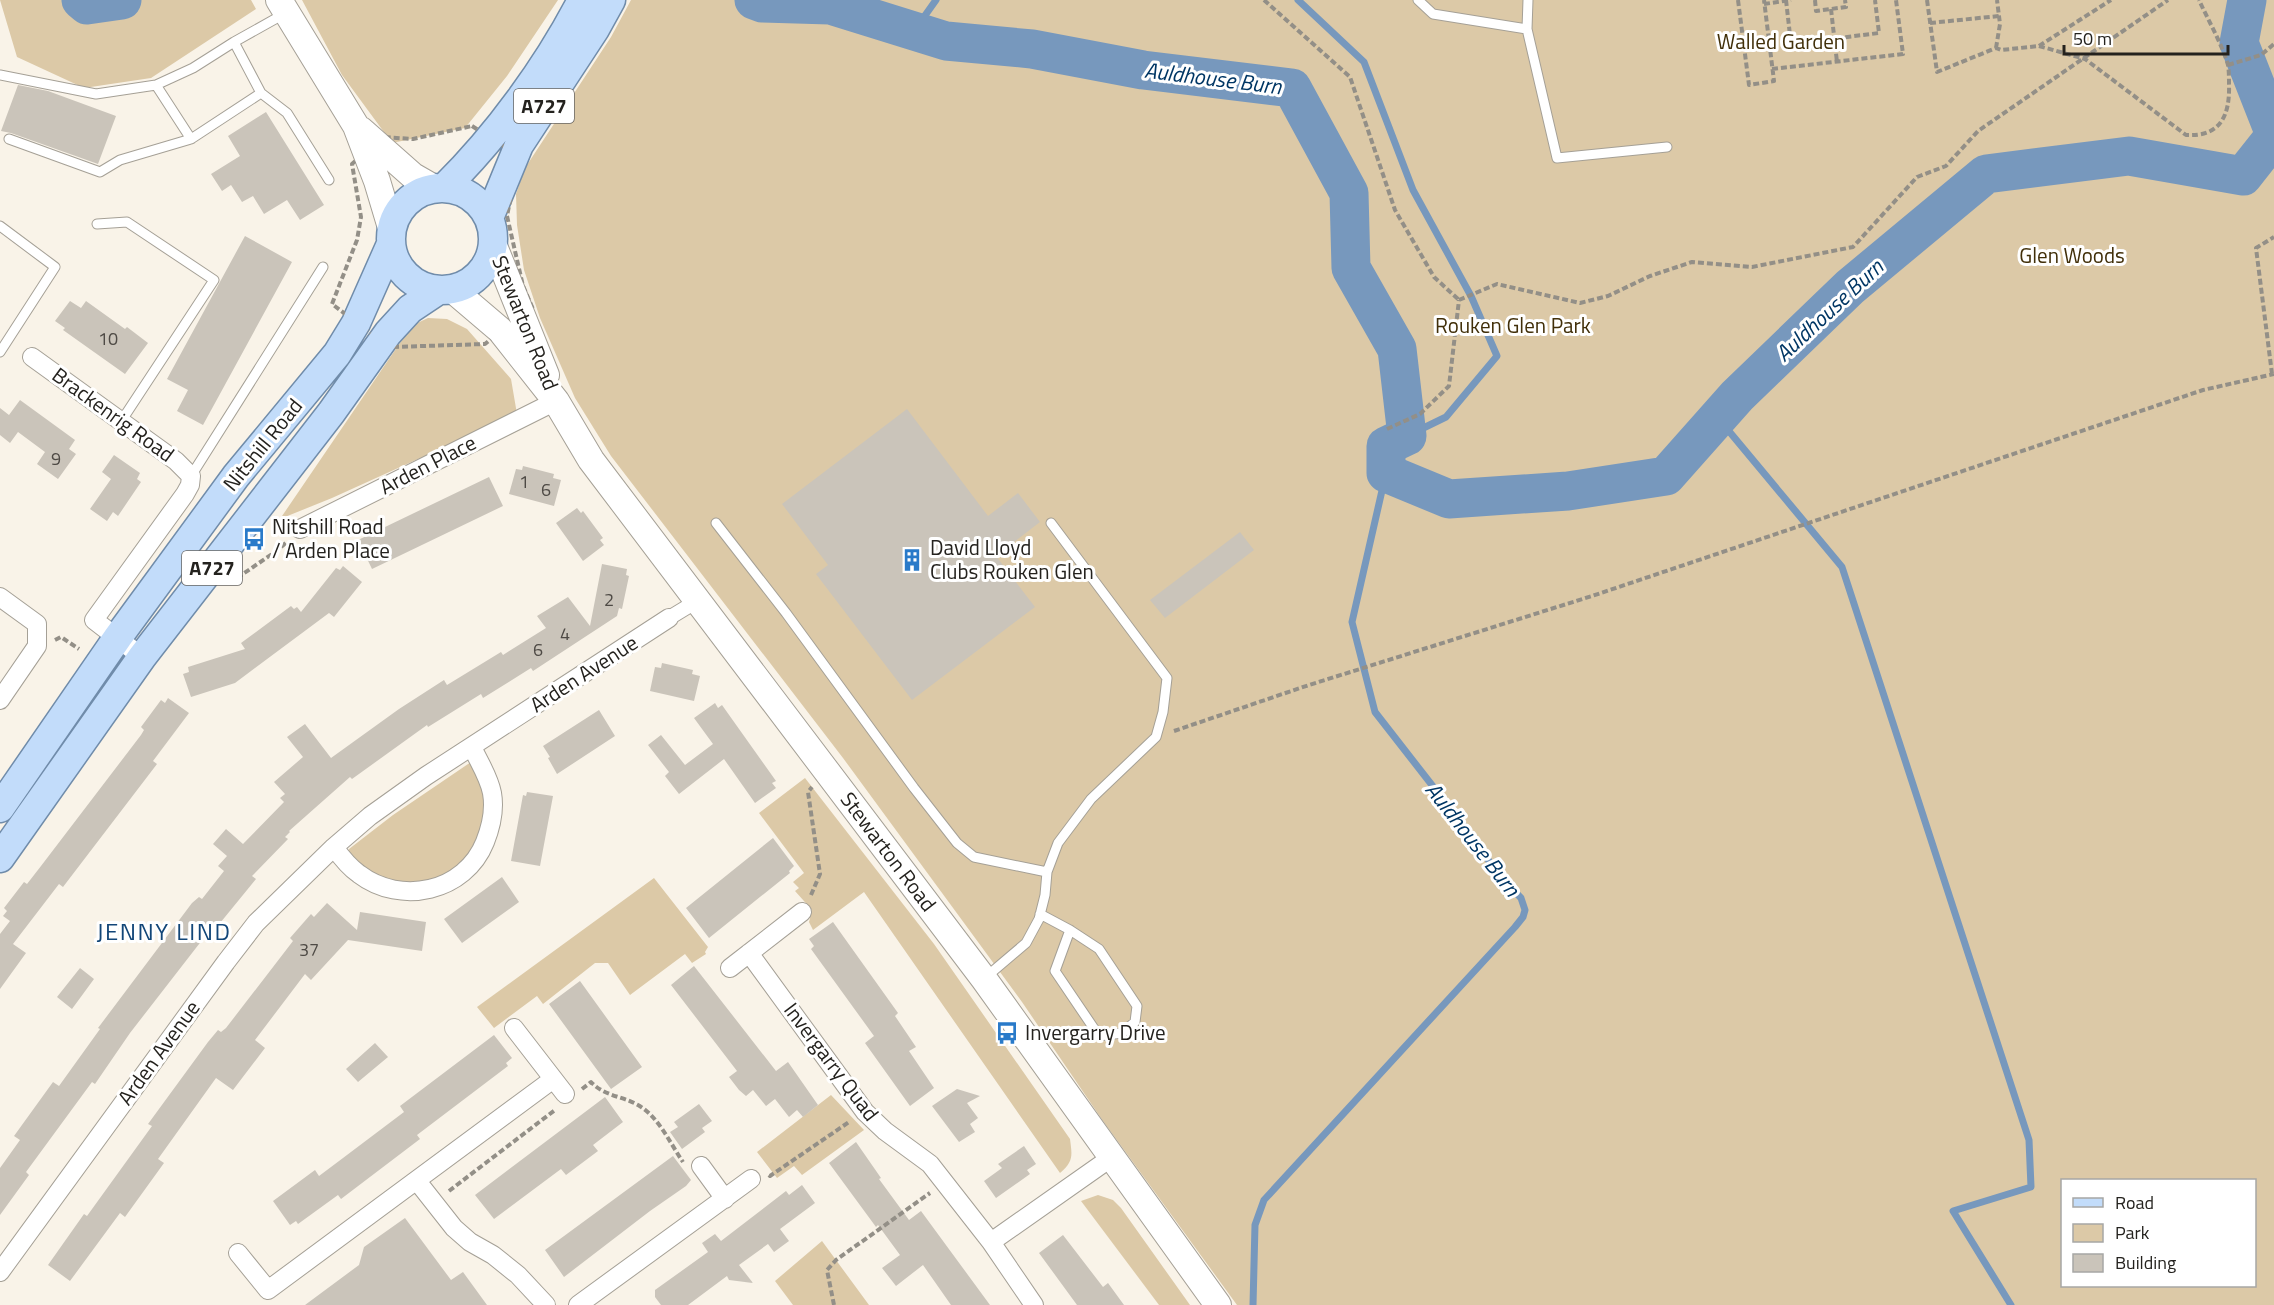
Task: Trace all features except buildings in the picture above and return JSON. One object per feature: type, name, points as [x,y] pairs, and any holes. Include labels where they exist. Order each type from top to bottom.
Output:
[{"type":"main road","name":"A727","points":[[439,188],[490,137],[551,54],[582,0]]},
{"type":"main road","name":"A727","points":[[489,218],[514,154],[595,29],[611,0]]},
{"type":"main road","points":[[283,6],[371,148],[392,237],[394,255],[401,270],[420,286],[445,290],[467,285],[489,262],[494,246],[489,218],[476,200],[462,191],[439,188],[413,176],[371,148]]},
{"type":"main road","points":[[392,237],[397,216],[406,203],[415,196],[439,188]]},
{"type":"main road","name":"Nitshill Road","points":[[0,808],[118,637],[236,476],[337,354],[356,323],[392,237]]},
{"type":"main road","name":"Stewarton Road","points":[[494,246],[556,401]]},
{"type":"main road","name":"Nitshill Road","points":[[0,858],[142,657],[332,413],[382,342],[410,309],[445,290]]},
{"type":"main road","name":"Stewarton Road","points":[[445,290],[500,330],[556,401],[591,460],[984,979],[1218,1305]]},
{"type":"street","name":"Brackenrig Road","points":[[32,357],[122,420],[186,468],[191,476]]},
{"type":"street","name":"Arden Place","points":[[300,529],[556,401]]},
{"type":"street","name":"Nitshill Road","points":[[142,657],[94,620],[185,494],[190,485],[191,476]]},
{"type":"street","points":[[0,597],[38,624],[37,646],[0,700]]},
{"type":"street","name":"Arden Avenue","points":[[0,1272],[256,923],[370,816],[697,601]]},
{"type":"street","points":[[334,848],[360,875],[388,889],[405,892],[421,891],[439,887],[456,879],[477,858],[492,819],[492,793],[488,778],[472,747]]},
{"type":"street","points":[[730,968],[802,912]]},
{"type":"street","name":"Invergarry Quad","points":[[749,953],[865,1112],[885,1131],[918,1153],[946,1182],[991,1242]]},
{"type":"street","points":[[514,1028],[567,1098]]},
{"type":"street","points":[[238,1253],[268,1290],[552,1080]]},
{"type":"street","points":[[1034,1305],[991,1242],[1112,1157]]},
{"type":"street","points":[[701,1166],[725,1199]]},
{"type":"street","points":[[578,1305],[752,1179]]},
{"type":"street","points":[[417,1182],[454,1228],[470,1242],[518,1275],[546,1305]]},
{"type":"lane","points":[[1418,0],[1433,14],[1527,29]]},
{"type":"lane","points":[[1528,0],[1527,29],[1557,158],[1667,147]]},
{"type":"lane","points":[[1,72],[96,93],[156,85],[193,68],[234,42],[283,6]]},
{"type":"lane","points":[[234,42],[261,93],[287,113],[329,180]]},
{"type":"lane","points":[[156,85],[191,139]]},
{"type":"lane","points":[[9,139],[100,172],[120,160],[191,139],[261,93]]},
{"type":"lane","points":[[97,224],[128,222],[214,280],[122,420]]},
{"type":"lane","points":[[0,226],[55,267],[0,352]]},
{"type":"lane","points":[[191,476],[323,267]]},
{"type":"lane","points":[[716,523],[957,843],[974,857],[1047,872]]},
{"type":"lane","points":[[984,979],[1026,944],[1040,914],[1045,895],[1047,872],[1058,843],[1091,799],[1156,737],[1163,712],[1167,678],[1051,523]]},
{"type":"lane","points":[[1040,914],[1070,930],[1099,949],[1137,1006],[1135,1022],[1122,1033],[1099,1036],[1055,971],[1070,930]]},
{"type":"path","points":[[1264,0],[1350,77],[1395,210],[1434,277],[1459,300]]},
{"type":"path","points":[[1738,0],[1749,85],[1774,81],[1764,2],[1791,0]]},
{"type":"path","points":[[1786,0],[1791,44],[1879,33],[1875,0]]},
{"type":"path","points":[[1815,0],[1816,11],[1846,8],[1845,0]]},
{"type":"path","points":[[1772,69],[1903,54],[1896,0]]},
{"type":"path","points":[[1927,0],[1936,72],[1996,48],[2001,50],[2039,46],[2085,59],[2186,135],[2198,136],[2212,130],[2223,119],[2230,104],[2228,65],[2199,0]]},
{"type":"path","points":[[1996,48],[2000,24],[1997,0]]},
{"type":"path","points":[[2039,46],[2111,0]]},
{"type":"path","points":[[1459,300],[1497,284],[1580,303],[1608,296],[1650,276],[1692,262],[1752,267],[1853,246],[1917,177],[1946,166],[1978,131],[2168,0]]},
{"type":"path","points":[[1831,9],[1837,62]]},
{"type":"path","points":[[1930,23],[1999,16]]},
{"type":"path","points":[[2228,65],[2261,55],[2274,44]]},
{"type":"path","points":[[472,126],[519,156],[507,216],[523,286],[533,309],[521,313],[485,344],[393,346],[382,342],[332,304],[357,240],[361,217],[352,164],[371,148],[381,137],[413,139],[472,126]]},
{"type":"path","points":[[1156,737],[1309,685],[1603,592],[2203,390],[2273,374],[2256,248],[2274,237]]},
{"type":"path","points":[[1387,429],[1420,414],[1449,386],[1459,300]]},
{"type":"path","points":[[61,637],[82,650]]},
{"type":"path","points":[[802,912],[820,874],[808,792],[828,771]]},
{"type":"path","points":[[434,1203],[567,1098],[591,1082],[598,1090],[639,1106],[654,1120],[688,1170],[701,1166]]},
{"type":"path","points":[[752,1179],[764,1168],[770,1176],[865,1112]]},
{"type":"path","points":[[834,1305],[827,1270],[946,1182]]},
{"type":"green space","points":[[0,0],[251,0],[256,9],[151,78],[84,88],[17,57]]},
{"type":"green space","points":[[302,0],[558,0],[507,76],[465,128],[392,143],[342,75]]},
{"type":"green space","points":[[631,0],[2274,0],[2274,1305],[1237,1305],[1103,1121],[1022,1002],[843,758],[611,456],[575,398],[540,318],[524,270],[517,225],[516,194],[525,168],[611,37]]},
{"type":"green space","points":[[428,318],[447,319],[467,329],[511,379],[517,414],[332,498],[280,519],[406,334],[415,324]]},
{"type":"green space","points":[[471,762],[483,790],[484,820],[479,838],[456,866],[440,876],[423,882],[404,884],[380,879],[347,855],[349,849],[393,815]]},
{"type":"green space","points":[[805,778],[934,944],[1070,1139],[1071,1158],[1060,1173],[864,892],[813,930],[809,922],[812,910],[795,891],[799,888],[793,882],[804,873],[759,813]]},
{"type":"green space","points":[[654,878],[708,947],[706,954],[692,963],[685,954],[630,995],[608,963],[595,963],[543,1004],[537,996],[494,1028],[477,1007]]},
{"type":"green space","points":[[831,1095],[864,1130],[802,1175],[794,1166],[777,1178],[757,1152]]},
{"type":"green space","points":[[1098,1195],[1113,1200],[1121,1208],[1190,1305],[1159,1305],[1081,1201]]},
{"type":"green space","points":[[822,1241],[869,1305],[793,1305],[775,1281]]},
{"type":"waterway","name":"Auldhouse Burn","points":[[81,0],[87,5],[122,0]]},
{"type":"waterway","name":"Auldhouse Burn","points":[[754,0],[762,3],[830,5],[946,41],[1032,49],[1143,70],[1292,88],[1349,193],[1351,268],[1397,349],[1407,436],[1386,446],[1386,473],[1449,499],[1568,491],[1666,476],[1737,396],[1850,287],[1986,174],[2129,156],[2243,176],[2274,137]]},
{"type":"waterway","points":[[914,31],[936,0]]},
{"type":"waterway","points":[[1298,0],[1364,62],[1413,190],[1471,296],[1497,356],[1446,417],[1407,436]]},
{"type":"waterway","name":"Auldhouse Burn","points":[[2247,0],[2239,43],[2274,132]]},
{"type":"waterway","points":[[1718,418],[1842,567],[2029,1140],[2031,1187],[1953,1211],[2011,1305]]},
{"type":"waterway","name":"Auldhouse Burn","points":[[1253,1305],[1255,1225],[1264,1200],[1515,927],[1523,917],[1525,910],[1521,898],[1495,871],[1481,848],[1375,712],[1352,622],[1386,473]]},
{"type":"place","name":"Nitshill Road / Arden Place","points":[[254,539]]},
{"type":"place","name":"David Lloyd Clubs Rouken Glen","points":[[912,560]]},
{"type":"place","name":"Invergarry Drive","points":[[1007,1033]]},
{"type":"district","name":"JENNY LIND","points":[[164,932]]},
{"type":"park label","name":"Walled Garden","points":[[1781,42]]},
{"type":"park label","name":"Glen Woods","points":[[2072,256]]},
{"type":"park label","name":"Rouken Glen Park","points":[[1513,326]]}]
